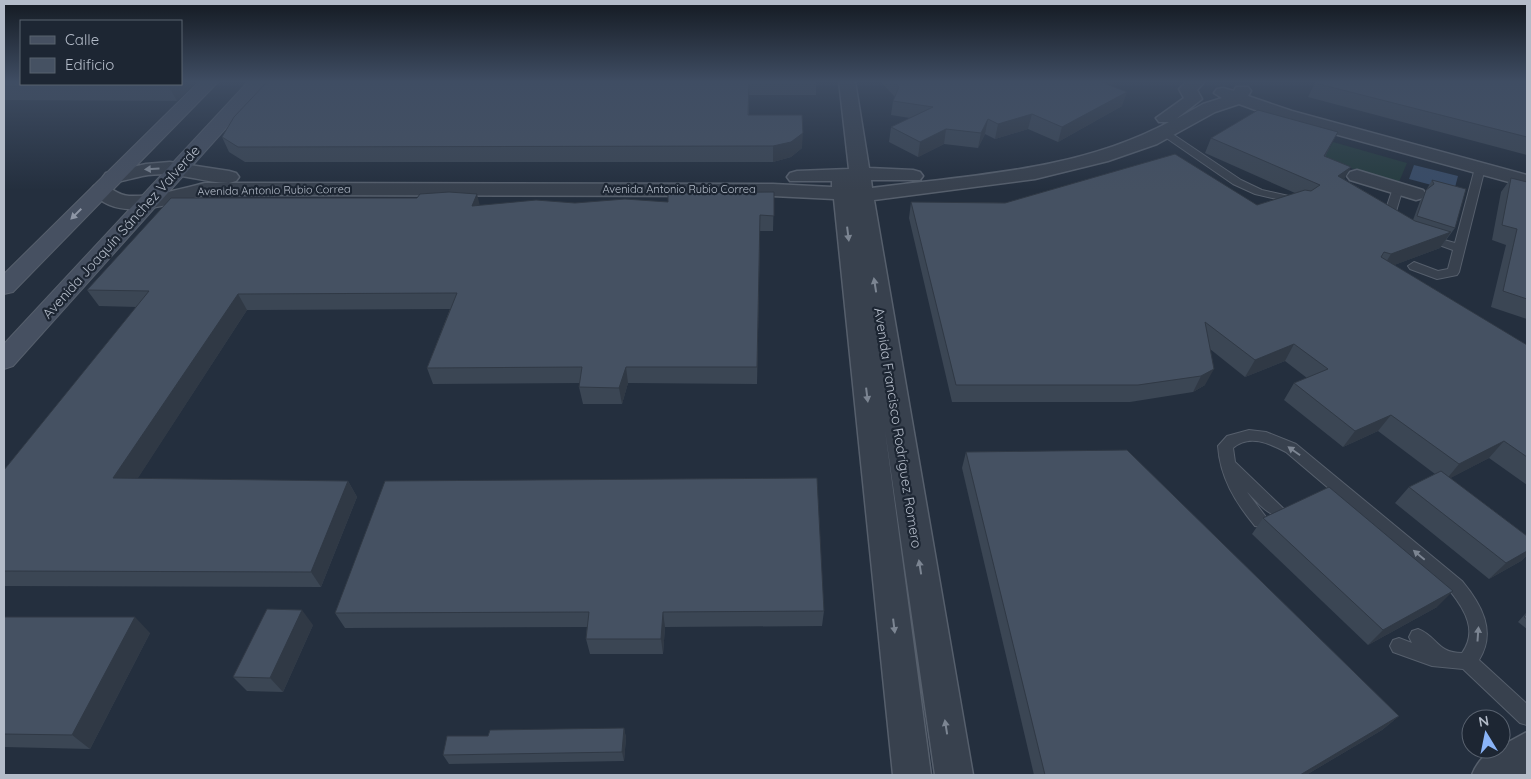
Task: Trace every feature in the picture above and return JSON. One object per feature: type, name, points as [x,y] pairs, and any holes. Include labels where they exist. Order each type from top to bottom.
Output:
[{"type":"main road","points":[[4,287],[173,117]]},
{"type":"main road","name":"Avenida Joaquín Sánchez Valverde","points":[[4,360],[226,117]]},
{"type":"street","name":"Avenida Francisco Rodríguez Romero","points":[[842,117],[863,184],[912,775]]},
{"type":"street","name":"Avenida Francisco Rodríguez Romero","points":[[853,117],[954,775]]},
{"type":"street","name":"Avenida Antonio Rubio Correa","points":[[1157,132],[1177,117]]},
{"type":"street","name":"Avenida Antonio Rubio Correa","points":[[813,184],[774,190],[215,189],[126,202],[108,198],[107,183],[138,170],[178,169],[209,177],[769,179],[813,184],[863,184],[1035,173],[1101,157],[1189,117]]},
{"type":"street","points":[[1297,117],[1527,181]]},
{"type":"street","points":[[1318,117],[1527,173]]},
{"type":"street","points":[[1357,176],[1407,191]]},
{"type":"street","points":[[1491,775],[1527,751]]},
{"type":"lane","points":[[1157,132],[1237,182],[1259,192],[1302,202]]},
{"type":"lane","points":[[1414,266],[1437,275],[1446,275],[1453,272],[1480,168]]},
{"type":"lane","points":[[1404,229],[1396,226],[1388,218],[1407,191]]},
{"type":"lane","points":[[1418,235],[1460,248]]},
{"type":"lane","points":[[1261,521],[1234,486],[1225,463],[1225,446],[1232,438],[1246,435],[1261,436],[1277,441],[1306,460],[1456,586],[1466,597],[1479,624],[1476,650],[1467,661]]},
{"type":"lane","points":[[1225,463],[1278,511]]},
{"type":"lane","points":[[1418,637],[1446,662]]},
{"type":"lane","points":[[1399,646],[1414,653],[1446,662],[1467,661],[1527,716]]},
{"type":"green space","points":[[1333,142],[1407,163],[1399,182],[1323,160]]},
{"type":"water","points":[[1414,165],[1458,176],[1454,191],[1409,179]]},
{"type":"building","points":[[234,117],[802,117],[803,133],[791,142],[773,146],[238,147],[222,137]]},
{"type":"building","points":[[911,117],[1021,117],[998,124],[988,119],[981,133],[946,129],[920,142],[891,127]]},
{"type":"building","points":[[1040,117],[1080,117],[1062,127]]},
{"type":"building","points":[[1246,117],[1285,117],[1338,132],[1324,156],[1351,167],[1338,176],[1415,221],[1451,232],[1391,254],[1384,252],[1381,257],[1527,345],[1527,457],[1504,441],[1459,464],[1391,415],[1355,431],[1294,383],[1328,369],[1294,344],[1255,360],[1205,322],[1214,369],[1201,376],[1138,385],[956,385],[911,202],[1005,203],[1175,154],[1257,205],[1305,190],[1311,191],[1320,185],[1211,138]]},
{"type":"building","points":[[1450,117],[1527,117],[1527,137]]},
{"type":"building","points":[[1511,178],[1527,182],[1527,299],[1503,291],[1517,229],[1502,225]]},
{"type":"building","points":[[1432,180],[1466,189],[1455,228],[1417,216],[1426,190],[1434,184]]},
{"type":"building","points":[[449,192],[477,194],[472,206],[536,200],[575,203],[625,199],[668,202],[668,193],[774,192],[774,216],[760,215],[757,367],[626,367],[619,388],[579,387],[582,367],[427,368],[457,293],[238,294],[113,478],[348,481],[311,572],[4,571],[4,470],[149,291],[87,290],[171,198],[417,198],[420,194]]},
{"type":"building","points":[[1127,450],[1399,716],[1300,775],[1045,775],[966,452]]},
{"type":"building","points":[[1441,471],[1527,536],[1527,551],[1506,563],[1409,487]]},
{"type":"building","points":[[817,478],[824,611],[663,612],[661,639],[586,639],[589,612],[335,613],[385,481]]},
{"type":"building","points":[[1329,487],[1453,591],[1383,630],[1263,518]]},
{"type":"building","points":[[267,609],[302,610],[270,678],[233,677]]},
{"type":"building","points":[[4,617],[135,617],[72,735],[4,734]]},
{"type":"building","points":[[624,728],[622,752],[443,755],[447,736],[488,736],[490,730]]}]
